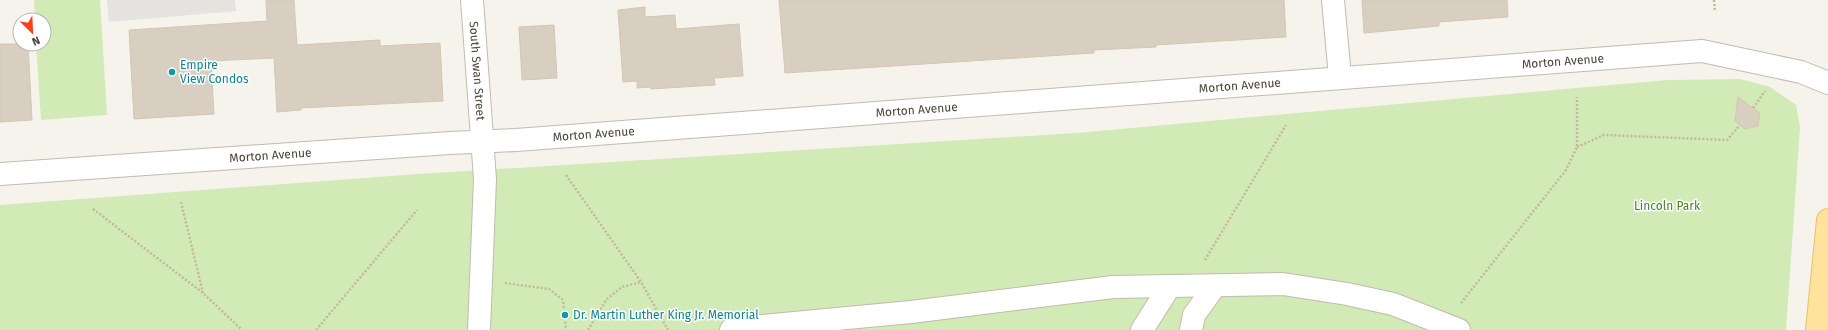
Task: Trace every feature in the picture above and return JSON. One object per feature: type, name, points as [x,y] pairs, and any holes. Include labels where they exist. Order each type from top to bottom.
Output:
[{"type":"main road","points":[[1817,330],[1828,220]]},
{"type":"street","name":"South Swan Street","points":[[472,0],[485,179],[479,330]]},
{"type":"street","points":[[1333,0],[1340,77]]},
{"type":"street","name":"Morton Avenue","points":[[0,174],[482,141],[516,140],[1702,51],[1801,72],[1828,83]]},
{"type":"street","points":[[731,330],[911,312],[1113,287],[1283,284],[1347,294],[1393,304],[1452,327]]},
{"type":"street","points":[[1142,330],[1180,286]]},
{"type":"street","points":[[1191,330],[1194,314],[1215,286]]},
{"type":"path","points":[[1714,0],[1715,12]]},
{"type":"path","points":[[1754,108],[1764,91]]},
{"type":"path","points":[[1452,327],[1566,170],[1577,147],[1577,97]]},
{"type":"path","points":[[1180,286],[1286,125]]},
{"type":"path","points":[[1577,147],[1604,135],[1727,140],[1740,125]]},
{"type":"path","points":[[566,175],[641,282],[668,330]]},
{"type":"path","points":[[181,202],[203,293]]},
{"type":"path","points":[[93,208],[203,293],[242,330]]},
{"type":"path","points":[[316,330],[417,210]]},
{"type":"path","points":[[482,279],[531,288],[549,289],[562,300],[566,330]]},
{"type":"path","points":[[588,330],[606,300],[622,288],[641,282]]},
{"type":"green space","points":[[34,0],[100,0],[107,115],[41,120],[37,52],[52,52],[52,12],[35,12]]},
{"type":"green space","name":"Lincoln Park","points":[[1740,79],[1770,87],[1796,105],[1800,128],[1786,330],[0,330],[0,205],[418,174],[1076,133],[1669,80]]},
{"type":"shaded area","points":[[107,0],[235,0],[236,11],[109,22]]},
{"type":"building","points":[[266,0],[294,0],[297,45],[380,40],[380,46],[440,43],[443,101],[301,108],[301,110],[277,112],[274,58],[211,61],[214,114],[134,119],[129,30],[267,21]]},
{"type":"building","points":[[779,0],[1284,0],[1286,37],[1094,50],[1094,53],[785,73]]},
{"type":"building","points":[[1362,0],[1507,0],[1508,17],[1439,22],[1439,26],[1364,33]]},
{"type":"building","points":[[645,7],[645,17],[675,15],[676,29],[739,24],[743,76],[714,78],[715,85],[651,89],[650,87],[637,88],[637,81],[623,82],[618,10]]},
{"type":"building","points":[[554,25],[557,78],[522,80],[519,27]]},
{"type":"building","points":[[0,44],[12,44],[12,52],[28,52],[32,120],[0,122]]},
{"type":"building","points":[[1738,97],[1760,113],[1758,126],[1745,129],[1735,121]]},
{"type":"place","name":"Empire View Condos","points":[[172,72]]},
{"type":"place","name":"Dr. Martin Luther King Jr. Memorial","points":[[565,315]]}]
